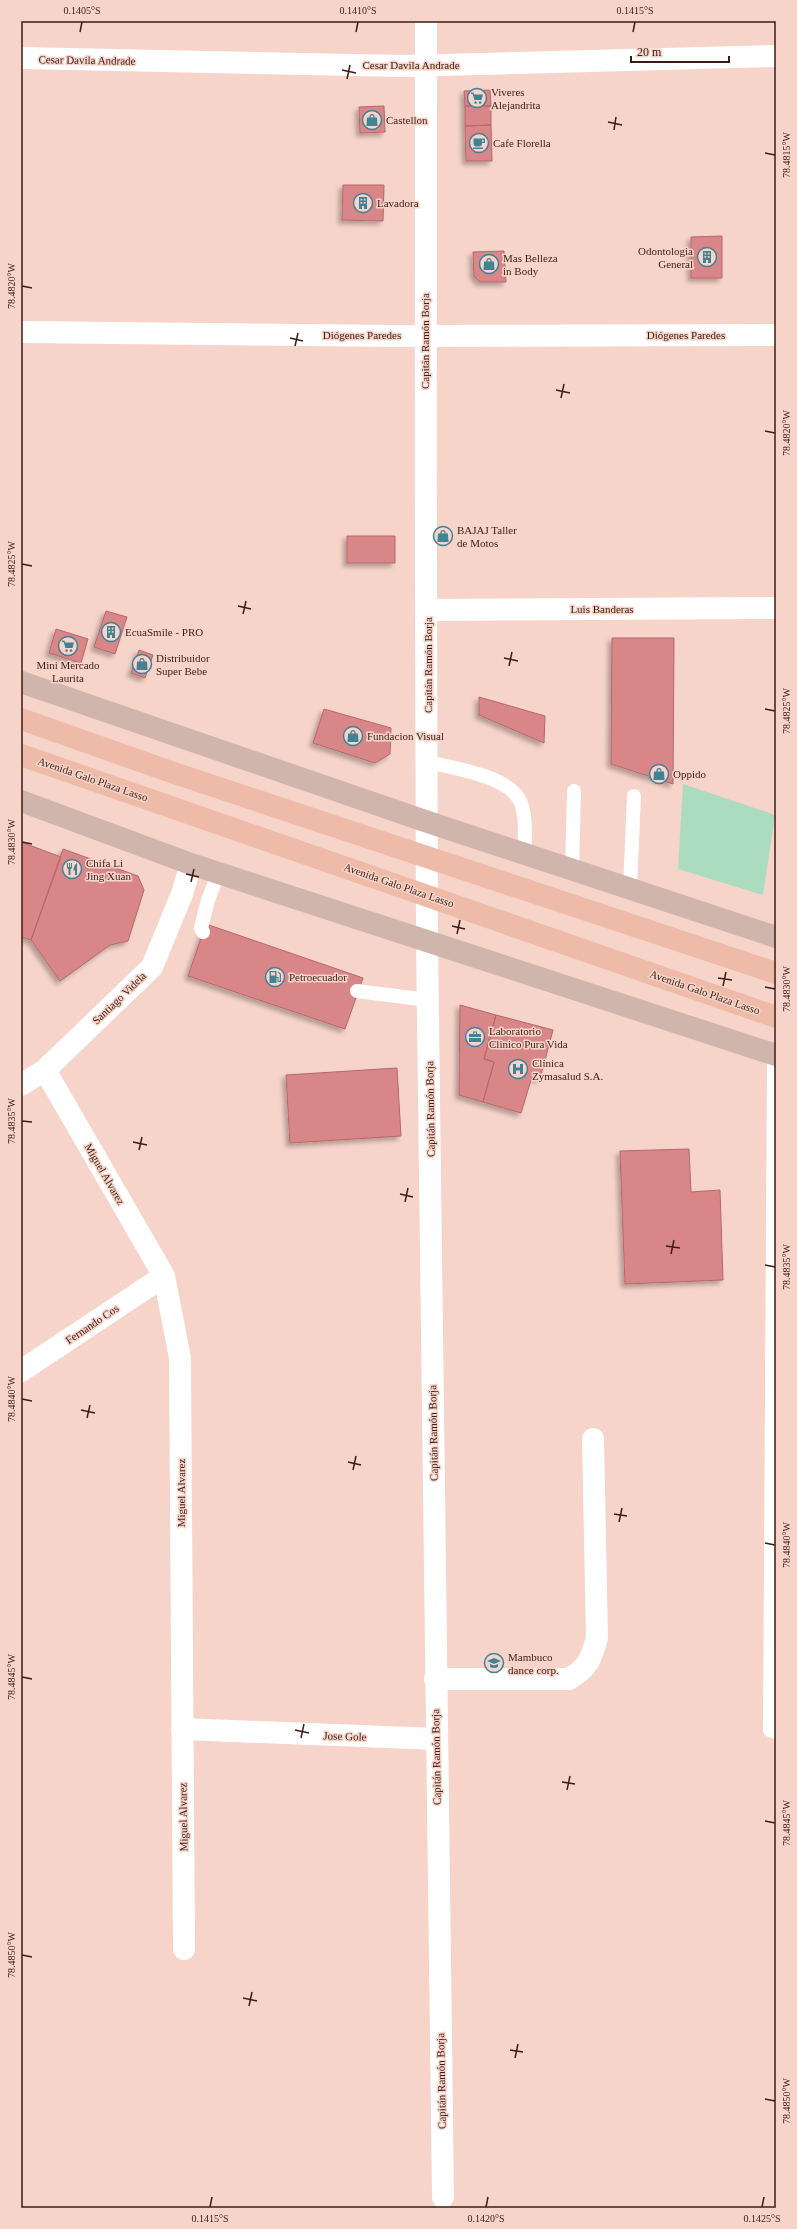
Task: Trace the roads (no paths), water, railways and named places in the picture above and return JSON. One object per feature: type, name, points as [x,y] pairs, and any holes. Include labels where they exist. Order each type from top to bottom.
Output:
[{"type":"main road","points":[[21,682],[428,822],[776,937]]},
{"type":"main road","points":[[21,719],[177,774],[428,856],[776,973]]},
{"type":"main road","name":"Avenida Galo Plaza Lasso","points":[[21,755],[427,895],[776,1018]]},
{"type":"main road","points":[[21,801],[191,864],[428,940],[775,1055]]},
{"type":"street","name":"Capitán Ramón Borja","points":[[426,21],[424,336],[428,762],[427,895],[435,1679],[443,2197]]},
{"type":"street","name":"Cesar Davila Andrade","points":[[21,58],[426,66],[776,56]]},
{"type":"street","name":"Diógenes Paredes","points":[[21,332],[424,336],[776,335]]},
{"type":"street","name":"Luis Banderas","points":[[427,610],[776,608]]},
{"type":"street","name":"Santiago Videla","points":[[21,1085],[45,1070],[152,967],[182,894],[191,864]]},
{"type":"street","name":"Miguel Alvarez","points":[[45,1070],[164,1276],[180,1358],[184,1949]]},
{"type":"street","name":"Fernando Cos","points":[[21,1371],[164,1276]]},
{"type":"street","points":[[435,1679],[570,1679],[581,1671],[590,1661],[597,1638],[593,1439]]},
{"type":"street","name":"Jose Gole","points":[[182,1729],[436,1739]]},
{"type":"lane","points":[[428,762],[480,774],[504,785],[520,800],[523,812],[525,854]]},
{"type":"lane","points":[[572,870],[574,791]]},
{"type":"lane","points":[[630,889],[634,796]]},
{"type":"lane","points":[[204,932],[201,928],[208,900],[219,872]]},
{"type":"lane","points":[[357,991],[428,1000]]},
{"type":"lane","points":[[775,1055],[770,1730],[776,1732]]},
{"type":"place","name":"Viveres Alejandrita","points":[[477,98]]},
{"type":"place","name":"Castellon","points":[[372,120]]},
{"type":"place","name":"Cafe Florella","points":[[479,143]]},
{"type":"place","name":"Lavadora","points":[[363,203]]},
{"type":"place","name":"Odontologia General","points":[[707,257]]},
{"type":"place","name":"Mas Belleza in Body","points":[[489,264]]},
{"type":"place","name":"BAJAJ Taller de Motos","points":[[443,536]]},
{"type":"place","name":"EcuaSmile - PRO","points":[[111,632]]},
{"type":"place","name":"Mini Mercado Laurita","points":[[68,646]]},
{"type":"place","name":"Distribuidor Super Bebe","points":[[142,664]]},
{"type":"place","name":"Fundacion Visual","points":[[353,736]]},
{"type":"place","name":"Oppido","points":[[659,774]]},
{"type":"place","name":"Chifa Li Jing Xuan","points":[[72,869]]},
{"type":"place","name":"Petroecuador","points":[[275,977]]},
{"type":"place","name":"Laboratorio Clinico Pura Vida","points":[[475,1037]]},
{"type":"place","name":"Clínica Zymasalud S.A.","points":[[518,1069]]},
{"type":"place","name":"Mambuco dance corp.","points":[[494,1663]]}]
